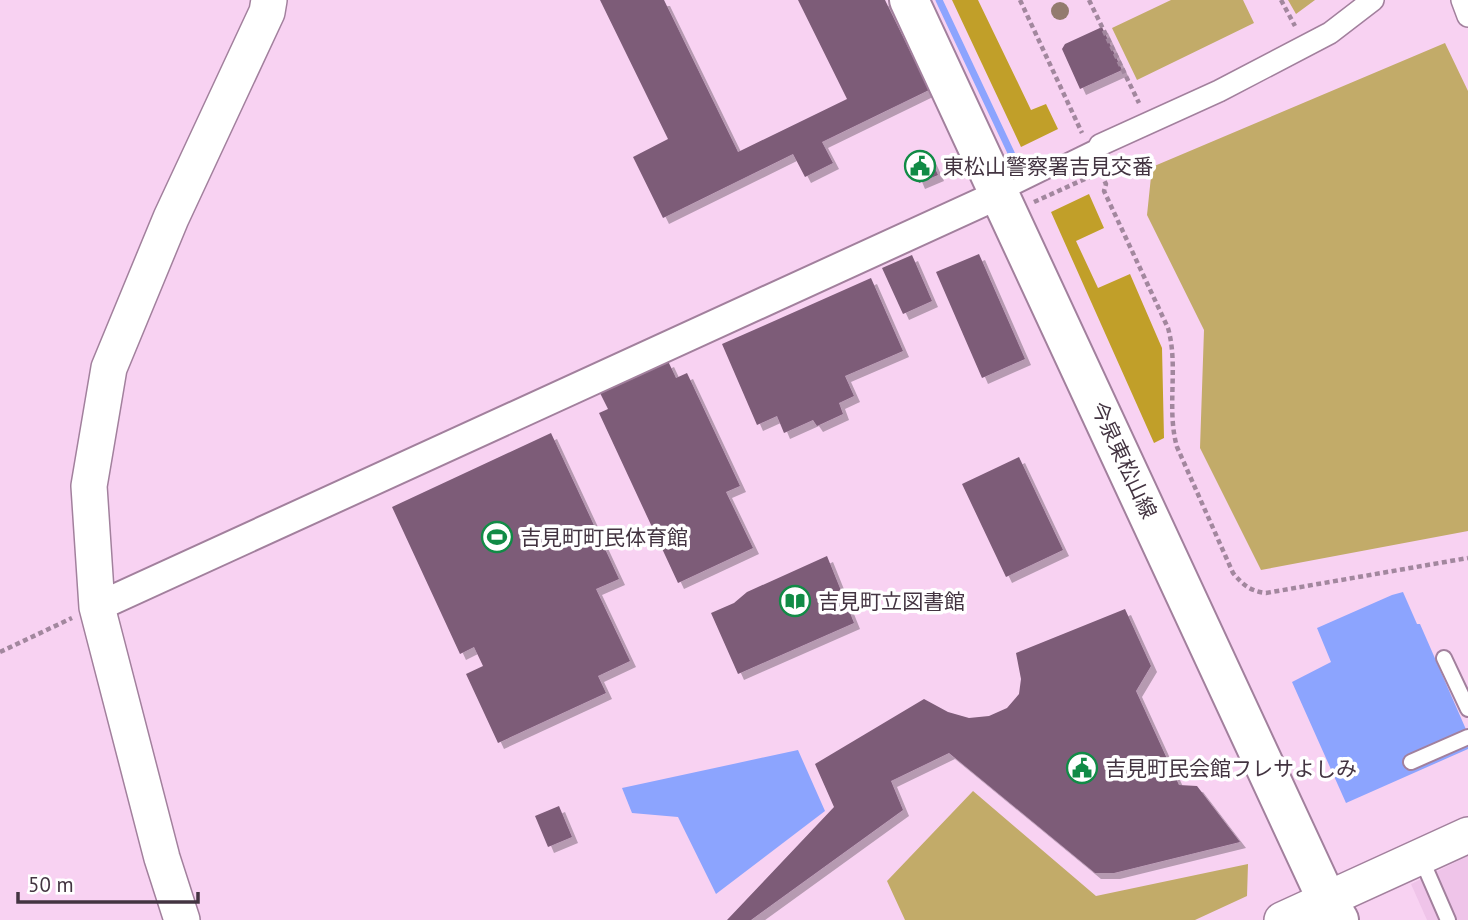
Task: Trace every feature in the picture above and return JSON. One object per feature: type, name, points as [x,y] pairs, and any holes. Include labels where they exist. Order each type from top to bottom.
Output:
[{"type":"main road","name":"今泉東松山線","points":[[909,0],[1015,199],[1333,910]]},
{"type":"street","points":[[182,920],[162,858],[97,607],[89,486],[109,368],[170,218],[267,12],[269,0]]},
{"type":"street","points":[[1095,148],[1219,91],[1330,33],[1373,0]]},
{"type":"street","points":[[1462,0],[1468,16]]},
{"type":"street","points":[[97,607],[1015,199]]},
{"type":"street","points":[[1282,920],[1333,910],[1421,857],[1468,835]]},
{"type":"lane","points":[[1015,199],[1095,148]]},
{"type":"lane","points":[[1444,658],[1468,709]]},
{"type":"lane","points":[[1411,762],[1468,737]]},
{"type":"lane","points":[[1421,857],[1448,920]]},
{"type":"path","points":[[1020,0],[1095,148],[1100,172],[1106,184],[1104,191],[1170,336],[1174,435],[1177,447],[1233,573],[1243,585],[1254,592],[1266,593],[1468,558]]},
{"type":"path","points":[[1089,0],[1149,123]]},
{"type":"path","points":[[1280,0],[1307,45]]},
{"type":"path","points":[[1015,199],[1100,172]]},
{"type":"path","points":[[0,652],[97,607]]},
{"type":"shaded area","points":[[952,0],[978,0],[1031,110],[1046,104],[1058,129],[1021,147]]},
{"type":"shaded area","points":[[1171,0],[1243,0],[1254,23],[1137,80],[1112,28]]},
{"type":"shaded area","points":[[1288,0],[1315,0],[1296,14]]},
{"type":"shaded area","points":[[1445,43],[1468,91],[1468,531],[1261,570],[1200,448],[1204,330],[1147,215],[1152,167]]},
{"type":"shaded area","points":[[1089,194],[1104,228],[1076,241],[1098,288],[1130,274],[1162,348],[1164,438],[1154,443],[1051,212]]},
{"type":"shaded area","points":[[973,791],[1096,896],[1248,864],[1247,896],[1195,920],[905,920],[887,881]]},
{"type":"shaded area","points":[[1468,856],[1468,920],[1427,920],[1411,884]]},
{"type":"water","points":[[1403,592],[1417,624],[1420,624],[1468,734],[1468,749],[1346,803],[1292,682],[1331,662],[1317,628]]},
{"type":"water","points":[[798,750],[825,811],[716,894],[678,817],[632,813],[622,788]]},
{"type":"building","points":[[600,0],[664,0],[738,152],[847,99],[798,0],[885,0],[929,90],[822,142],[833,163],[805,177],[793,154],[663,218],[633,157],[668,139]]},
{"type":"building","points":[[1102,27],[1122,70],[1080,89],[1062,49],[1065,44]]},
{"type":"building","points":[[927,151],[938,175],[919,183],[909,159]]},
{"type":"building","points":[[979,254],[1025,359],[982,378],[936,272]]},
{"type":"building","points":[[912,255],[932,301],[903,314],[882,268]]},
{"type":"building","points":[[871,278],[903,351],[845,376],[854,396],[839,403],[843,414],[817,426],[813,420],[784,433],[777,416],[757,425],[722,344]]},
{"type":"building","points":[[668,361],[676,378],[687,373],[740,486],[726,492],[753,548],[678,583],[599,413],[608,409],[600,393]]},
{"type":"building","points":[[551,433],[619,579],[596,589],[630,661],[598,676],[606,693],[498,743],[466,674],[483,666],[474,647],[460,654],[392,507]]},
{"type":"building","points":[[1019,457],[1063,550],[1006,577],[962,484]]},
{"type":"building","points":[[827,556],[854,623],[738,674],[711,613],[734,603],[747,592]]},
{"type":"building","points":[[1125,609],[1151,666],[1136,691],[1179,785],[1197,786],[1240,842],[1114,873],[1095,873],[949,753],[891,781],[903,810],[751,920],[727,920],[834,807],[815,764],[924,699],[948,712],[969,718],[989,716],[1007,708],[1019,694],[1021,679],[1016,653]]},
{"type":"building","points":[[559,806],[572,837],[548,847],[535,816]]},
{"type":"waterway","points":[[939,0],[1013,157]]},
{"type":"place","name":"東松山警察署吉見交番","points":[[920,166]]},
{"type":"place","name":"吉見町町民体育館","points":[[497,537]]},
{"type":"place","name":"吉見町立図書館","points":[[795,601]]},
{"type":"place","name":"吉見町民会館フレサよしみ","points":[[1082,768]]}]
